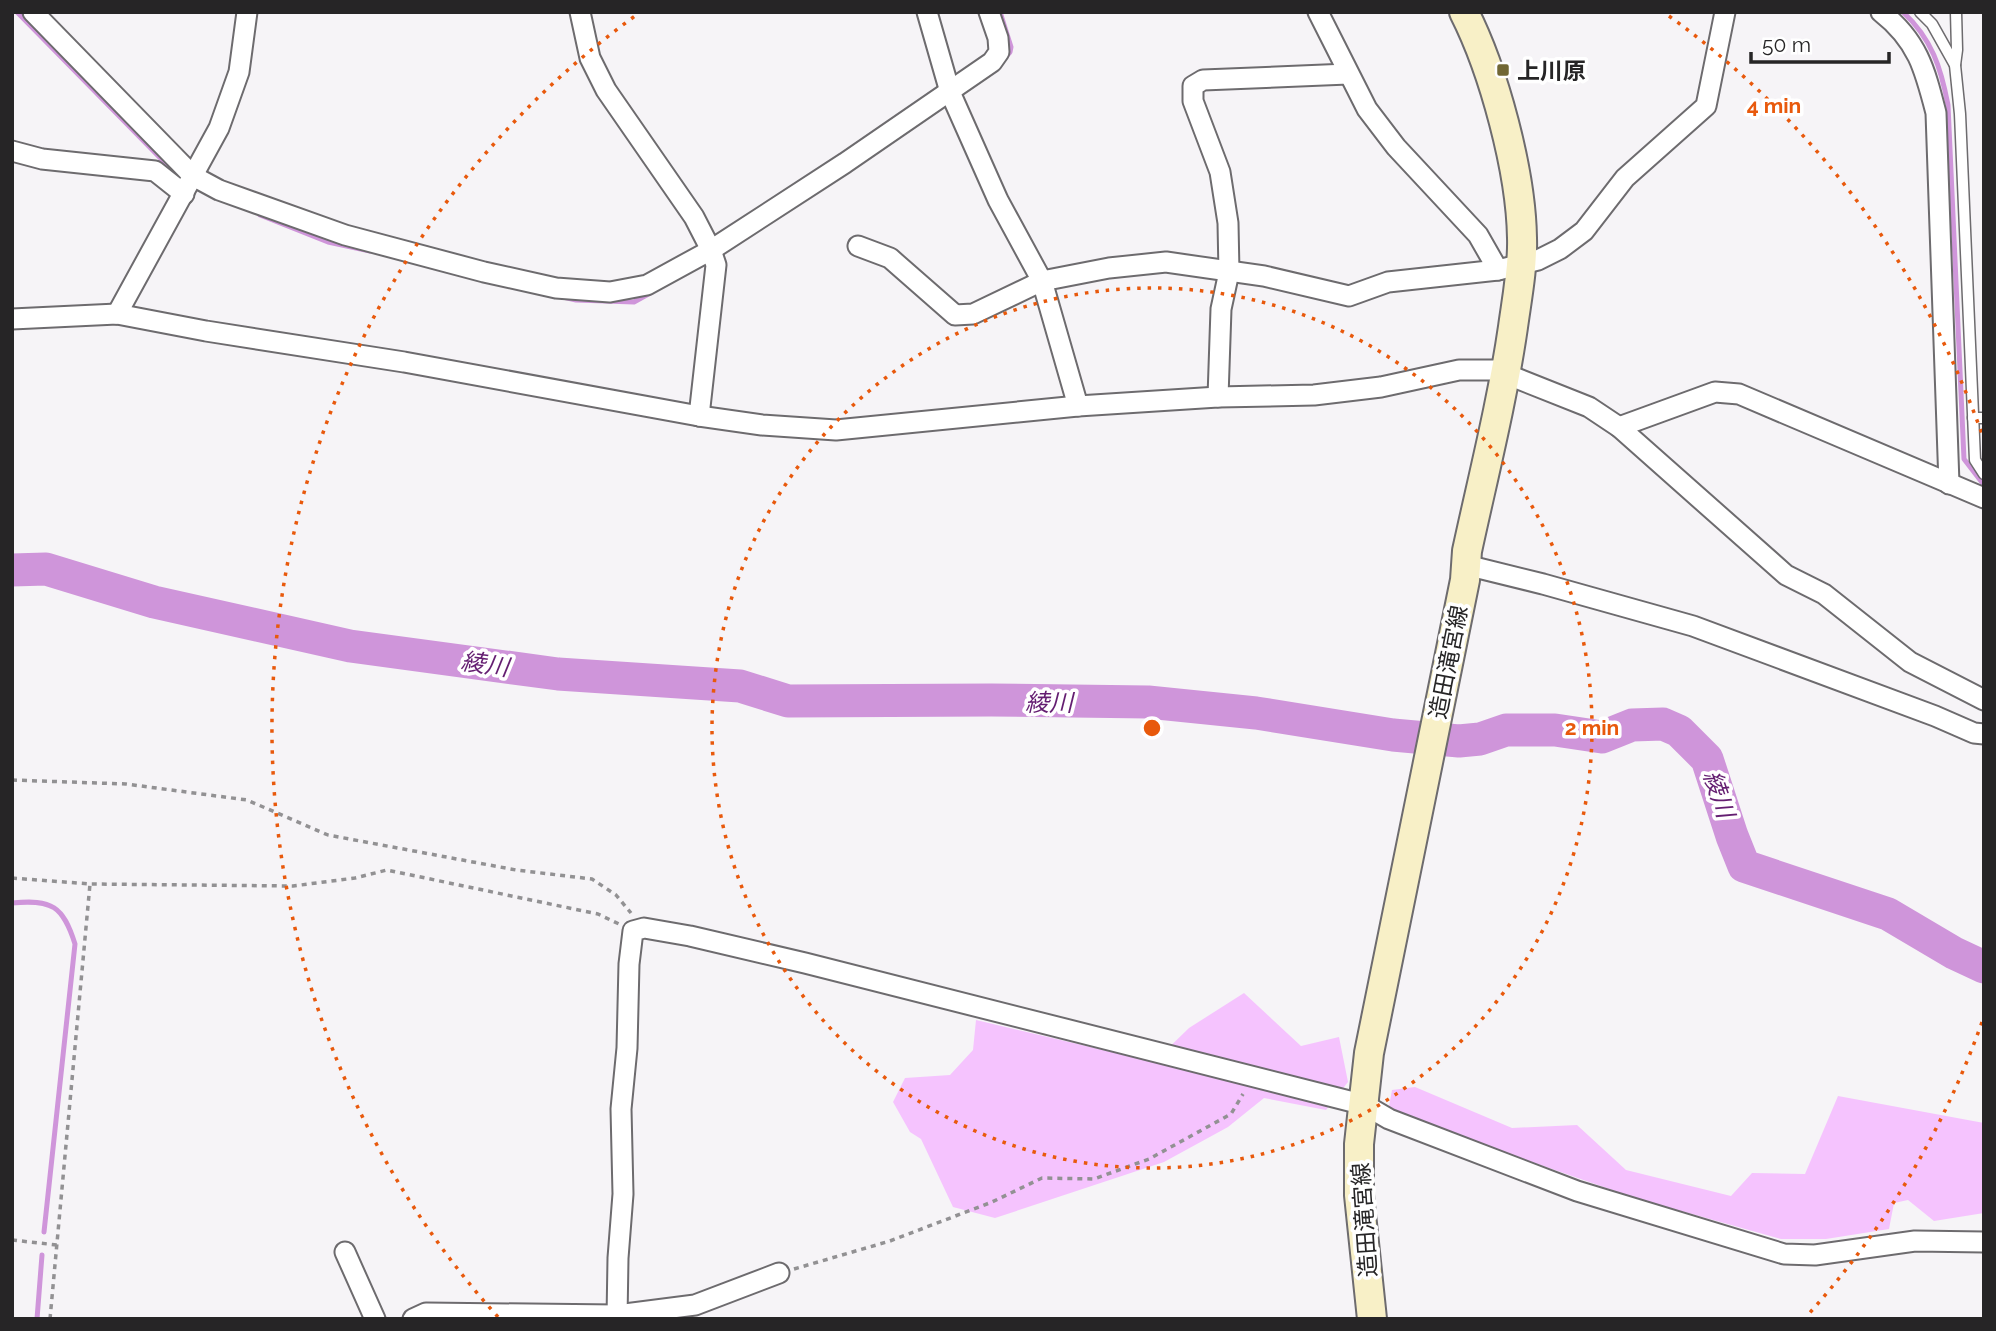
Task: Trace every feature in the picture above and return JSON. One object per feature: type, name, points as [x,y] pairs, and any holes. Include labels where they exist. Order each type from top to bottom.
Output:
[{"type":"main road","name":"造田滝宮線","points":[[1372,1319],[1359,1195],[1359,1144],[1369,1053],[1506,374],[1510,267],[1520,204],[1509,146],[1474,33],[1464,12]]},
{"type":"street","points":[[33,12],[193,176],[219,190],[345,235],[556,288],[610,292],[647,285],[711,250],[992,62],[999,52],[998,38],[989,12]]},
{"type":"street","points":[[117,314],[219,128],[239,72],[247,12]]},
{"type":"street","points":[[580,12],[590,58],[606,90],[694,217],[716,265],[699,416]]},
{"type":"street","points":[[927,12],[950,92],[998,200],[1042,281],[1078,406]]},
{"type":"street","points":[[1318,12],[1367,109],[1396,147],[1510,267]]},
{"type":"street","points":[[858,246],[890,258],[955,315],[973,314],[1042,281],[1109,268],[1166,262],[1264,276],[1349,296],[1388,282],[1510,267],[1538,260],[1560,249],[1584,231],[1625,178],[1706,107],[1725,12]]},
{"type":"street","points":[[1881,12],[1909,38],[1919,55],[1936,113],[1949,484]]},
{"type":"street","points":[[1218,397],[1221,309],[1229,272],[1228,223],[1220,172],[1193,101],[1193,86],[1203,80],[1348,74]]},
{"type":"street","points":[[12,151],[42,159],[155,171],[184,194]]},
{"type":"street","points":[[12,319],[117,314],[404,362],[699,416],[762,425],[836,430],[1078,406],[1218,397],[1314,395],[1381,387],[1459,370],[1494,370],[1589,407],[1619,427],[1786,575],[1824,594],[1910,663],[1984,700]]},
{"type":"street","points":[[1619,427],[1716,392],[1739,394],[1984,498]]},
{"type":"street","points":[[1466,566],[1543,584],[1693,626],[1974,733],[1984,734]]},
{"type":"street","points":[[617,1317],[623,1194],[621,1109],[627,1048],[629,964],[639,930],[690,936],[805,963],[1365,1105],[1389,1119],[1577,1191],[1784,1254],[1815,1255],[1915,1241],[1984,1242]]},
{"type":"street","points":[[345,1252],[375,1319]]},
{"type":"street","points":[[413,1319],[426,1313],[617,1317],[695,1305],[779,1273]]},
{"type":"lane","points":[[1920,12],[1932,24],[1955,65]]},
{"type":"lane","points":[[1955,12],[1955,65],[1978,418],[1975,460],[1984,474]]},
{"type":"path","points":[[12,780],[126,784],[247,800],[328,835],[516,870],[592,879],[616,895],[639,930]]},
{"type":"path","points":[[12,878],[90,884],[293,886],[355,878],[387,870],[598,914],[639,930]]},
{"type":"path","points":[[50,1319],[90,884]]},
{"type":"path","points":[[779,1273],[890,1241],[992,1202],[1042,1178],[1094,1180],[1149,1159],[1231,1114],[1253,1077]]},
{"type":"path","points":[[12,1240],[57,1245]]},
{"type":"shaded area","points":[[1244,993],[1301,1046],[1339,1037],[1348,1082],[1326,1110],[1264,1098],[1228,1127],[1164,1162],[995,1218],[953,1207],[921,1139],[910,1132],[893,1102],[905,1078],[950,1075],[973,1050],[976,1020],[1154,1062],[1189,1028]]},
{"type":"shaded area","points":[[1415,1087],[1512,1128],[1577,1125],[1626,1170],[1731,1196],[1752,1173],[1805,1174],[1838,1096],[1984,1123],[1984,1213],[1934,1221],[1908,1200],[1894,1203],[1889,1229],[1826,1239],[1781,1239],[1635,1198],[1388,1112],[1392,1090]]},
{"type":"waterway","points":[[17,12],[180,178]]},
{"type":"waterway","points":[[1000,12],[1011,47],[1003,60]]},
{"type":"waterway","points":[[1903,12],[1921,33],[1934,55],[1948,105],[1964,459],[1984,485]]},
{"type":"waterway","points":[[260,215],[328,242],[370,251]]},
{"type":"waterway","points":[[563,297],[634,302],[652,292]]},
{"type":"waterway","name":"綾川","points":[[12,570],[46,569],[154,602],[350,646],[558,674],[740,686],[788,701],[1148,702],[1256,713],[1393,735],[1459,741],[1480,739],[1506,730],[1555,730],[1602,737],[1632,725],[1663,724],[1679,731],[1707,759],[1744,866],[1888,914],[1954,953],[1984,967]]},
{"type":"waterway","points":[[12,903],[37,902],[54,908],[66,921],[75,944],[44,1232]]},
{"type":"waterway","points":[[37,1319],[42,1255]]},
{"type":"place","name":"上川原","points":[[1503,70]]}]
